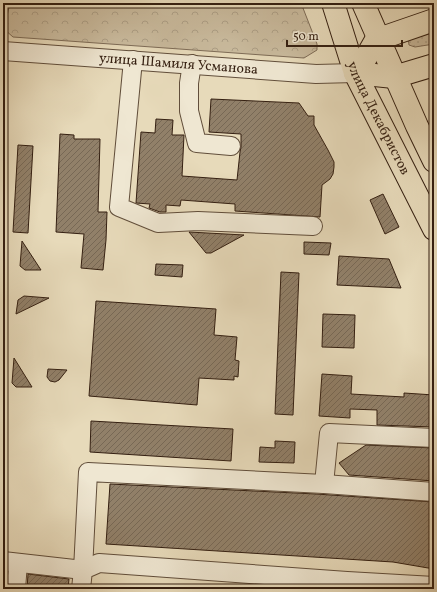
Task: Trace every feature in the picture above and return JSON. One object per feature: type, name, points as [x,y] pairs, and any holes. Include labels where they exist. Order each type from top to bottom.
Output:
[{"type":"main road","name":"улица Декабристов","points":[[333,3],[354,73],[434,229]]},
{"type":"main road","points":[[363,3],[416,126],[434,161]]},
{"type":"main road","points":[[354,73],[360,69],[374,42],[378,39],[434,20]]},
{"type":"main road","points":[[354,73],[394,77],[434,65]]},
{"type":"street","name":"улица Шамиля Усманова","points":[[3,51],[316,74],[354,73]]},
{"type":"street","points":[[133,60],[119,207],[158,223],[198,221],[314,226]]},
{"type":"street","points":[[192,64],[189,83],[189,111],[196,143],[231,146]]},
{"type":"street","points":[[324,484],[329,433],[434,438]]},
{"type":"street","points":[[81,589],[88,472],[324,484],[434,492]]},
{"type":"street","points":[[16,589],[10,562],[83,570],[99,564],[434,586]]},
{"type":"green space","points":[[10,3],[301,3],[317,44],[317,50],[304,58],[13,37],[4,29]]},
{"type":"green space","points":[[434,27],[434,44],[415,47],[409,45],[408,37]]},
{"type":"building","points":[[211,99],[299,103],[308,116],[314,116],[314,125],[334,162],[333,174],[330,179],[322,185],[320,217],[235,211],[235,204],[181,200],[180,206],[166,205],[166,212],[160,212],[149,208],[150,204],[136,203],[141,132],[155,133],[156,119],[173,120],[172,135],[184,135],[182,176],[237,180],[241,134],[209,132]]},
{"type":"building","points":[[60,134],[74,135],[74,139],[100,139],[98,212],[107,212],[103,270],[81,268],[84,234],[56,232]]},
{"type":"building","points":[[18,145],[33,146],[28,233],[13,232]]},
{"type":"building","points":[[383,194],[399,227],[385,234],[370,200]]},
{"type":"building","points":[[189,232],[244,235],[211,253],[206,253]]},
{"type":"building","points":[[22,241],[41,270],[25,270],[20,266]]},
{"type":"building","points":[[304,242],[331,243],[329,255],[304,254]]},
{"type":"building","points":[[339,256],[389,259],[401,288],[337,285]]},
{"type":"building","points":[[156,264],[183,265],[182,277],[155,275]]},
{"type":"building","points":[[281,272],[299,273],[293,415],[275,414]]},
{"type":"building","points":[[24,296],[49,298],[16,314],[18,300]]},
{"type":"building","points":[[96,301],[216,309],[214,335],[237,337],[235,360],[239,361],[238,377],[234,376],[234,380],[199,378],[197,405],[89,396]]},
{"type":"building","points":[[323,314],[355,315],[354,348],[322,347]]},
{"type":"building","points":[[14,358],[32,387],[16,387],[12,383]]},
{"type":"building","points":[[48,369],[67,370],[59,380],[55,382],[50,381],[47,377]]},
{"type":"building","points":[[322,374],[352,376],[351,394],[404,397],[404,393],[434,395],[434,427],[377,425],[377,410],[350,409],[350,418],[319,416]]},
{"type":"building","points":[[91,421],[233,429],[231,461],[90,452]]},
{"type":"building","points":[[275,441],[295,442],[294,463],[259,462],[260,447],[275,448]]},
{"type":"building","points":[[366,445],[434,448],[434,481],[349,475],[339,463]]},
{"type":"building","points":[[110,484],[316,494],[434,502],[434,569],[393,562],[106,544]]},
{"type":"building","points":[[28,574],[69,579],[68,589],[27,589]]}]
